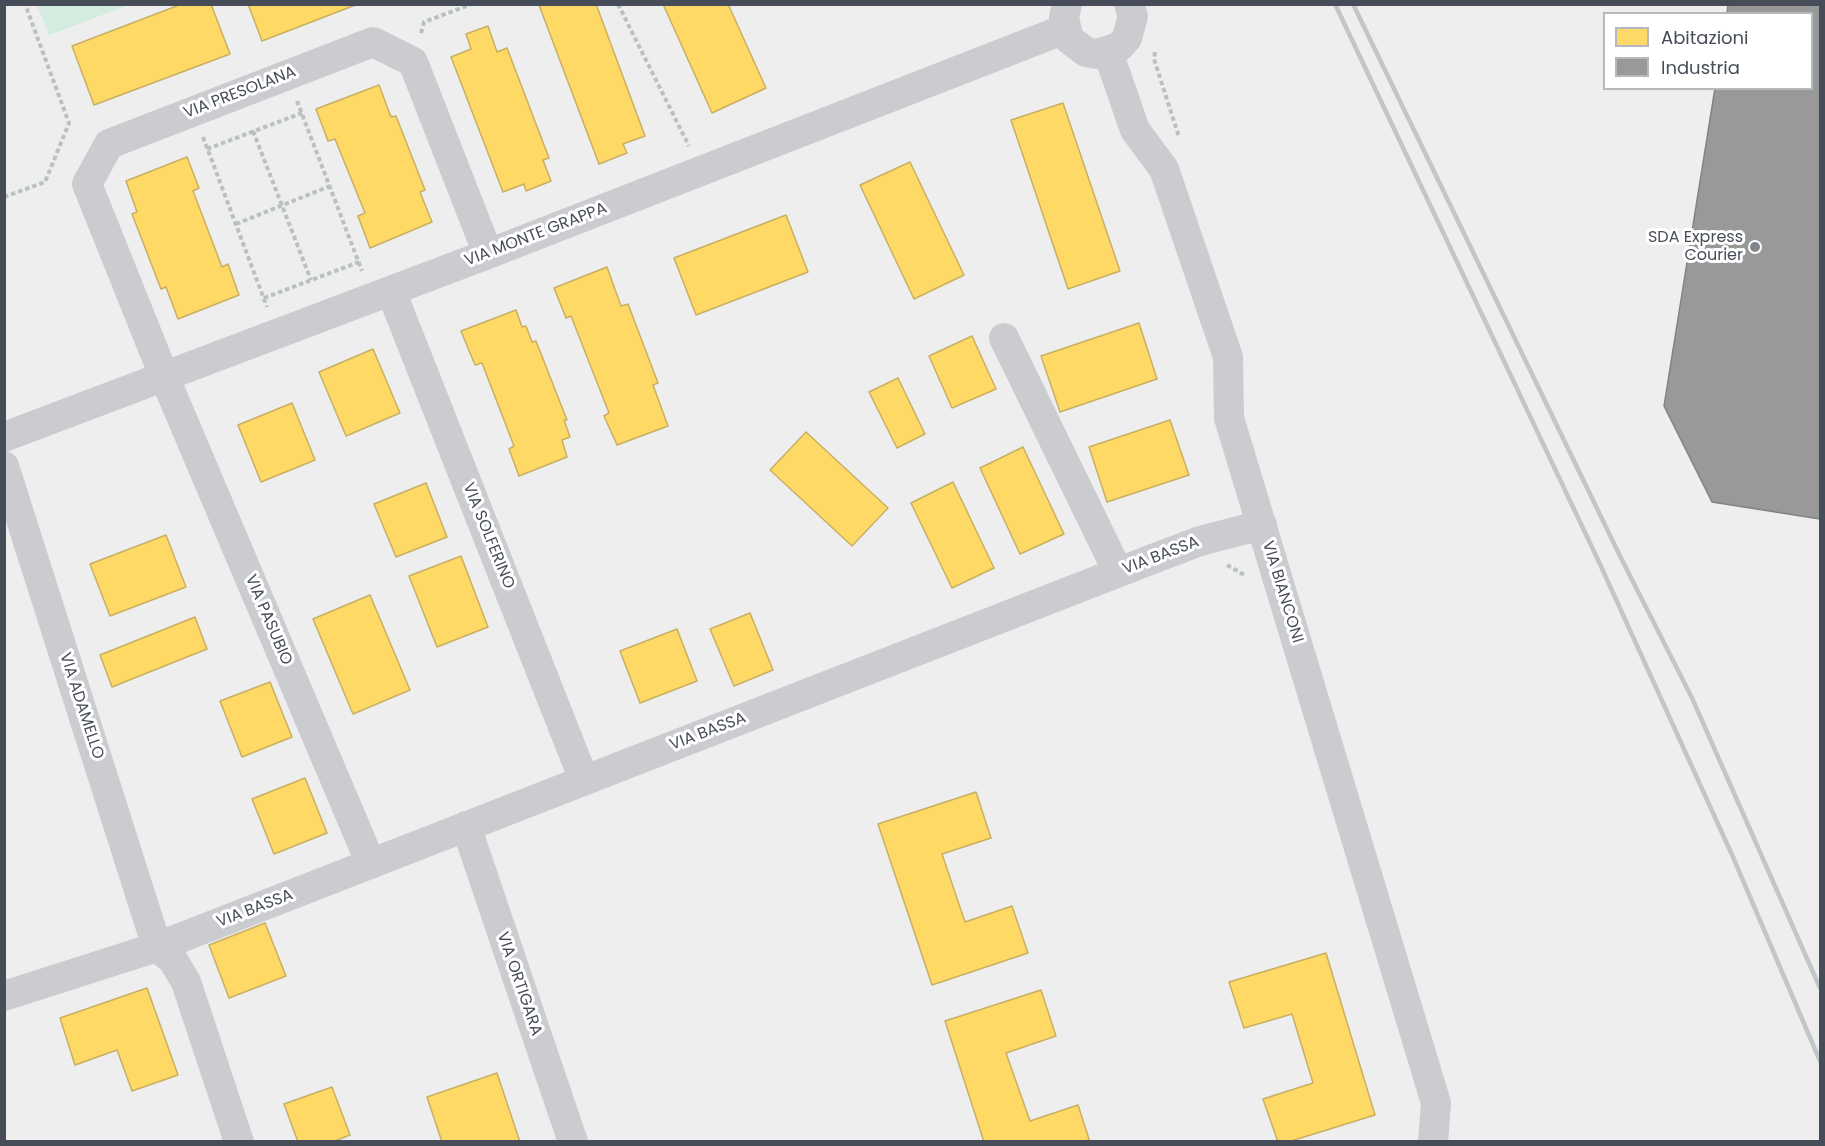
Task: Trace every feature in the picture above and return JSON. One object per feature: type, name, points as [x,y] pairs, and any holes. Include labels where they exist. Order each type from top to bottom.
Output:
[{"type":"street","points":[[1066,17],[1069,39],[1086,52],[1108,52],[1119,47],[1132,28],[1133,16],[1129,4]]},
{"type":"street","name":"VIA MONTE GRAPPA","points":[[4,437],[382,295],[702,171],[1066,17]]},
{"type":"street","name":"VIA PRESOLANA","points":[[164,376],[87,184],[109,144],[373,42],[413,62]]},
{"type":"street","name":"VIA BIANCONI","points":[[1108,52],[1135,130],[1164,169],[1228,357],[1228,418],[1436,1103],[1433,1142]]},
{"type":"street","points":[[413,62],[488,254]]},
{"type":"street","name":"VIA SOLFERINO","points":[[382,295],[584,780]]},
{"type":"street","points":[[1004,338],[1118,572]]},
{"type":"street","name":"VIA PASUBIO","points":[[164,376],[371,864]]},
{"type":"street","name":"VIA ADAMELLO","points":[[4,466],[157,947]]},
{"type":"street","name":"VIA BASSA","points":[[4,996],[157,947],[1118,572],[1200,541],[1262,525]]},
{"type":"street","name":"VIA ORTIGARA","points":[[466,826],[573,1142]]},
{"type":"street","points":[[157,947],[173,960],[186,982],[239,1142]]},
{"type":"path","points":[[4,197],[45,182],[69,123],[25,4]]},
{"type":"path","points":[[413,62],[424,22],[472,4]]},
{"type":"path","points":[[618,4],[702,171]]},
{"type":"path","points":[[288,75],[358,262],[382,295]]},
{"type":"path","points":[[193,112],[278,334]]},
{"type":"path","points":[[207,149],[302,113]]},
{"type":"path","points":[[253,132],[311,280]]},
{"type":"path","points":[[236,224],[330,186]]},
{"type":"path","points":[[264,298],[358,262]]},
{"type":"green space","points":[[37,5],[129,5],[49,35]]},
{"type":"building: Abitazioni","points":[[182,4],[211,4],[230,54],[94,105],[72,46]]},
{"type":"building: Abitazioni","points":[[248,4],[358,4],[262,41]]},
{"type":"building: Abitazioni","points":[[596,4],[645,136],[623,144],[627,153],[599,164],[539,5]]},
{"type":"building: Abitazioni","points":[[663,4],[728,4],[766,88],[712,113]]},
{"type":"building: Abitazioni","points":[[488,26],[497,52],[507,48],[549,158],[543,160],[551,181],[526,191],[524,184],[503,192],[451,57],[471,49],[466,34]]},
{"type":"building: Abitazioni","points":[[379,85],[391,117],[396,116],[425,190],[420,192],[432,222],[370,248],[358,216],[365,213],[335,139],[328,141],[316,109]]},
{"type":"building: Abitazioni","points":[[1063,103],[1120,271],[1068,289],[1011,120]]},
{"type":"building: Abitazioni","points":[[187,157],[199,188],[193,191],[222,267],[228,264],[239,295],[178,319],[166,287],[161,289],[132,214],[137,212],[126,181]]},
{"type":"building: Abitazioni","points":[[910,162],[964,275],[914,299],[860,185]]},
{"type":"building: Abitazioni","points":[[786,215],[808,272],[696,315],[674,258]]},
{"type":"building: Abitazioni","points":[[607,267],[621,306],[628,304],[658,383],[653,385],[668,426],[617,445],[604,416],[609,413],[571,316],[566,318],[554,288]]},
{"type":"building: Abitazioni","points":[[516,310],[522,327],[526,326],[532,342],[536,341],[567,420],[564,420],[570,437],[562,440],[567,457],[519,476],[509,449],[514,446],[482,363],[475,365],[461,331]]},
{"type":"building: Abitazioni","points":[[1139,323],[1157,379],[1060,412],[1041,356]]},
{"type":"building: Abitazioni","points":[[972,336],[996,389],[952,408],[929,356]]},
{"type":"building: Abitazioni","points":[[373,349],[400,413],[346,436],[319,372]]},
{"type":"building: Abitazioni","points":[[898,378],[925,434],[897,448],[869,392]]},
{"type":"building: Abitazioni","points":[[292,403],[315,460],[261,482],[238,425]]},
{"type":"building: Abitazioni","points":[[1170,420],[1189,475],[1107,502],[1089,447]]},
{"type":"building: Abitazioni","points":[[806,432],[888,508],[852,546],[770,470]]},
{"type":"building: Abitazioni","points":[[1023,447],[1064,534],[1020,554],[980,468]]},
{"type":"building: Abitazioni","points":[[953,482],[994,568],[952,588],[911,503]]},
{"type":"building: Abitazioni","points":[[426,483],[447,537],[396,557],[374,504]]},
{"type":"building: Abitazioni","points":[[166,535],[186,587],[110,616],[90,564]]},
{"type":"building: Abitazioni","points":[[461,556],[488,627],[437,647],[409,576]]},
{"type":"building: Abitazioni","points":[[370,595],[410,690],[353,714],[313,619]]},
{"type":"building: Abitazioni","points":[[750,613],[773,670],[734,686],[710,629]]},
{"type":"building: Abitazioni","points":[[195,617],[207,649],[112,687],[100,655]]},
{"type":"building: Abitazioni","points":[[677,629],[697,681],[640,703],[620,651]]},
{"type":"building: Abitazioni","points":[[270,682],[292,737],[242,757],[220,701]]},
{"type":"building: Abitazioni","points":[[305,778],[327,833],[274,854],[252,799]]},
{"type":"building: Abitazioni","points":[[976,792],[991,838],[942,854],[965,922],[1012,906],[1028,953],[932,985],[878,824]]},
{"type":"building: Abitazioni","points":[[265,923],[286,976],[229,998],[209,945]]},
{"type":"building: Abitazioni","points":[[1326,953],[1375,1115],[1288,1142],[1278,1142],[1263,1099],[1313,1083],[1292,1014],[1244,1028],[1229,982]]},
{"type":"building: Abitazioni","points":[[147,988],[178,1075],[132,1091],[117,1050],[75,1065],[60,1018]]},
{"type":"building: Abitazioni","points":[[1041,990],[1056,1036],[1006,1053],[1030,1121],[1078,1105],[1090,1142],[984,1142],[945,1021]]},
{"type":"building: Abitazioni","points":[[497,1073],[520,1142],[442,1142],[427,1097]]},
{"type":"building: Abitazioni","points":[[332,1087],[350,1135],[332,1142],[298,1142],[284,1104]]},
{"type":"building: Industria","name":"SDA Express Courier","points":[[1728,4],[1820,4],[1820,519],[1712,502],[1664,406],[1715,90],[1813,90],[1813,12],[1727,12]]},
{"type":"railway","points":[[1335,4],[1599,562],[1733,857],[1820,1061]]},
{"type":"railway","points":[[1353,4],[1620,556],[1692,698],[1820,988]]},
{"type":"place","name":"SDA Express Courier","points":[[1755,247]]}]
